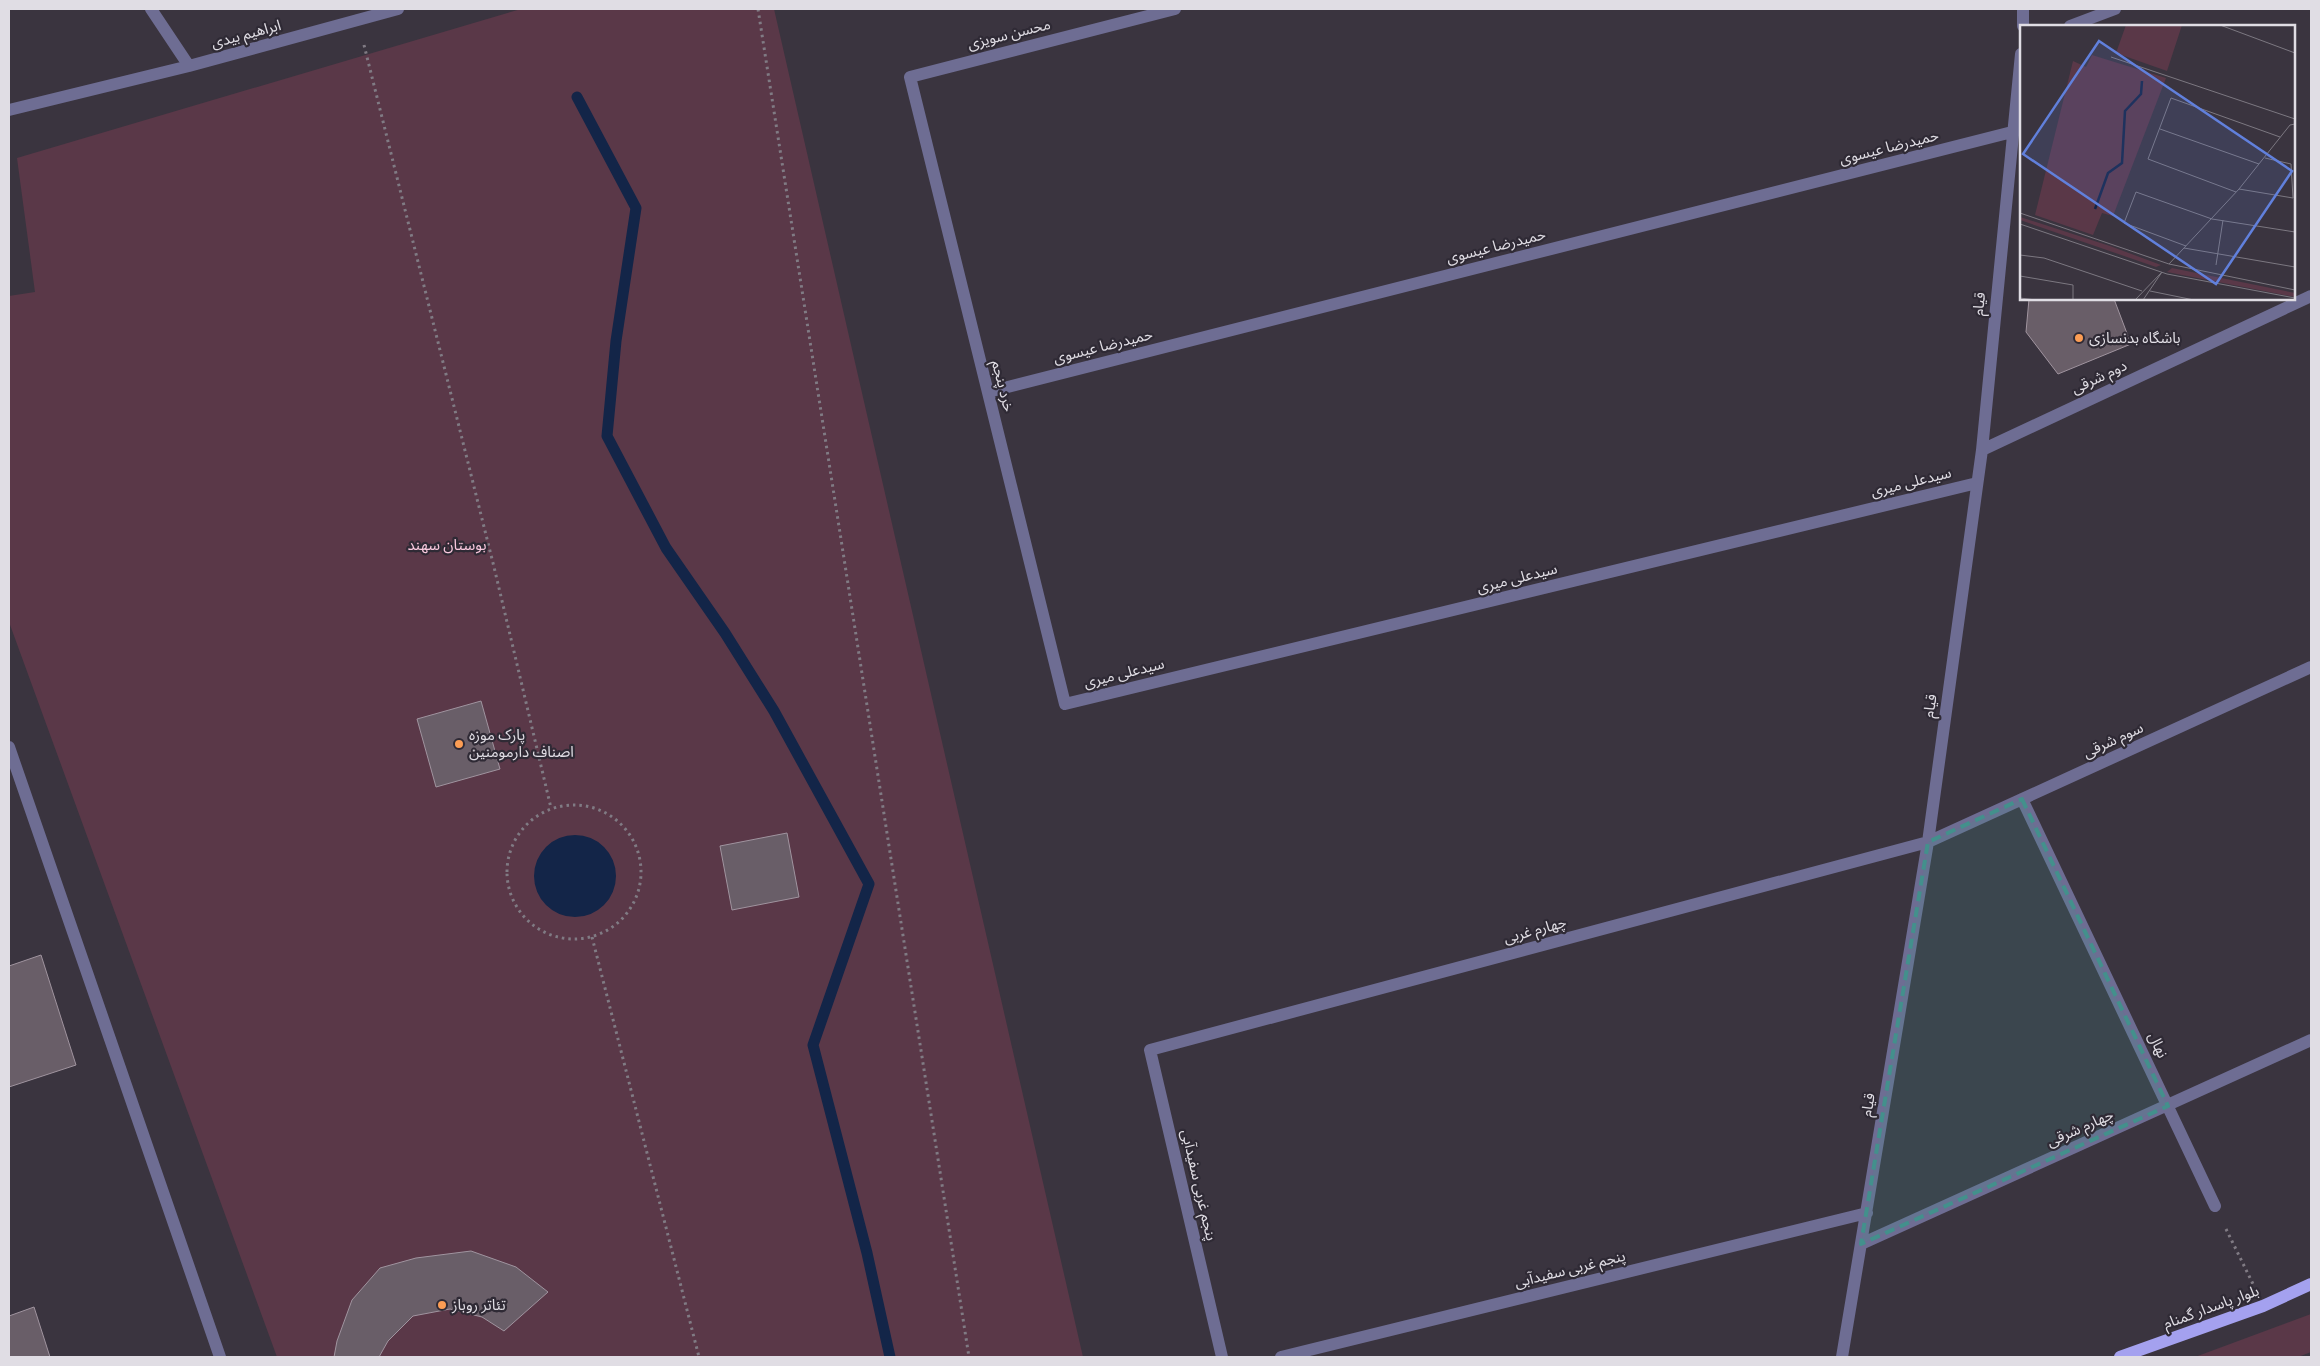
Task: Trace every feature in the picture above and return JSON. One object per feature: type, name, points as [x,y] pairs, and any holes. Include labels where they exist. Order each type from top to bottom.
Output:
[{"type":"main road","name":"بلوار پاسدار گمنام","points":[[2120,1357],[2263,1306],[2311,1284]]},
{"type":"street","points":[[151,9],[189,66]]},
{"type":"street","name":"ابراهیم بیدی","points":[[9,110],[189,66],[398,9]]},
{"type":"street","name":"محسن سویزی","points":[[910,76],[1175,9]]},
{"type":"street","points":[[2023,25],[2024,9]]},
{"type":"street","points":[[2073,25],[2115,9]]},
{"type":"street","name":"قیام","points":[[1842,1357],[1928,842],[1982,450],[2020,63]]},
{"type":"street","name":"خرد پنجم","points":[[910,76],[1065,704]]},
{"type":"street","name":"حمیدرضا عیسوی","points":[[988,392],[2012,132]]},
{"type":"street","name":"دوم شرقی","points":[[1982,450],[2311,296]]},
{"type":"street","name":"سیدعلی میری","points":[[1065,704],[1977,483]]},
{"type":"street","name":"سوم شرقی","points":[[1928,842],[2311,667]]},
{"type":"street","points":[[9,747],[220,1357]]},
{"type":"street","name":"نهال","points":[[2022,799],[2215,1206]]},
{"type":"street","name":"چهارم غربی","points":[[1150,1050],[1928,842]]},
{"type":"street","name":"چهارم شرقی","points":[[1861,1244],[2311,1040]]},
{"type":"street","name":"پنجم غربی سفیدآبی","points":[[1150,1050],[1222,1357]]},
{"type":"street","name":"پنجم غربی سفیدآبی","points":[[1281,1357],[1867,1213]]},
{"type":"path","points":[[758,9],[969,1357]]},
{"type":"path","points":[[358,20],[496,576],[551,808]]},
{"type":"path","points":[[572,804],[593,807],[613,816],[628,832],[638,851],[642,872],[638,894],[628,912],[612,928],[592,937],[570,940],[547,934],[528,922],[511,897],[507,882],[507,859],[515,837],[530,820],[551,808],[572,804]]},
{"type":"path","points":[[592,937],[699,1357]]},
{"type":"path","points":[[2215,1206],[2263,1306]]},
{"type":"highlighted area","points":[[2022,799],[2168,1106],[1861,1244],[1928,842]]},
{"type":"green space","name":"بوستان سهند","points":[[521,9],[774,9],[1083,1357],[277,1357],[9,622],[9,296],[35,292],[17,158]]},
{"type":"green space","points":[[2311,1314],[2311,1352],[2298,1357],[2195,1357]]},
{"type":"water","points":[[575,835],[591,838],[604,847],[613,860],[616,876],[613,892],[604,905],[591,914],[575,917],[559,914],[546,905],[537,892],[534,876],[537,860],[546,847],[559,838]]},
{"type":"building","name":"باشگاه بدنسازی","points":[[2029,300],[2114,300],[2131,344],[2058,374],[2026,332]]},
{"type":"building","name":"پارک موزه اصناف دارمومنین","points":[[481,701],[500,769],[436,787],[417,719]]},
{"type":"building","points":[[787,833],[799,897],[732,910],[720,846]]},
{"type":"building","points":[[41,955],[76,1065],[9,1087],[9,966]]},
{"type":"building","name":"تئاتر روباز","points":[[471,1251],[516,1267],[548,1292],[504,1331],[482,1317],[450,1309],[413,1316],[388,1341],[379,1357],[334,1357],[337,1341],[352,1300],[380,1268],[416,1258]]},
{"type":"building","points":[[34,1307],[50,1357],[9,1357],[9,1316]]},
{"type":"waterway","points":[[577,97],[636,208],[616,341],[607,436],[666,548],[725,633],[774,711],[869,884],[813,1045],[867,1253],[890,1357]]},
{"type":"place","name":"باشگاه بدنسازی","points":[[2079,338]]},
{"type":"place","name":"پارک موزه اصناف دارمومنین","points":[[459,744]]},
{"type":"place","name":"تئاتر روباز","points":[[442,1305]]}]
